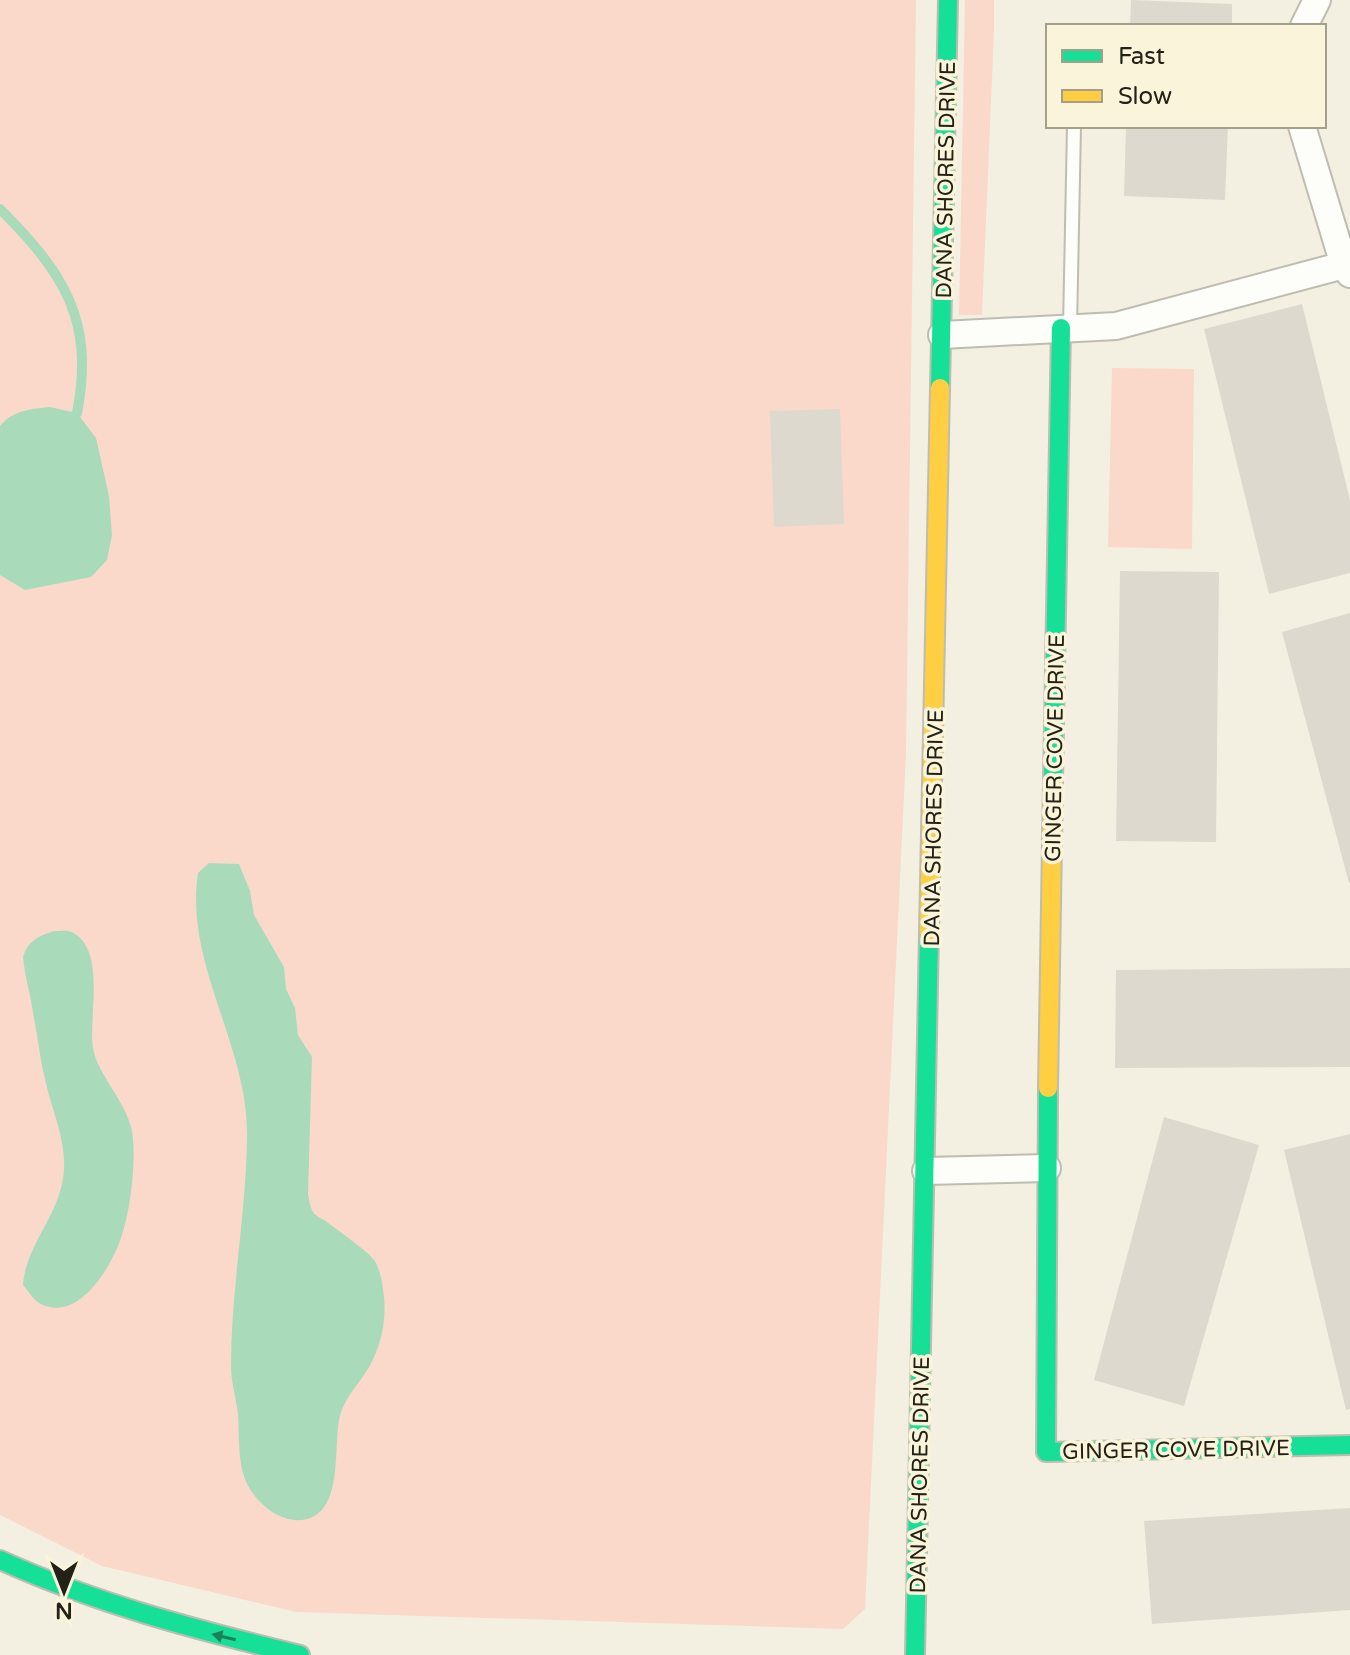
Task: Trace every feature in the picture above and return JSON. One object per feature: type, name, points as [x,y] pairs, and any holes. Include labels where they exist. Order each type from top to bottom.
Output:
[{"type":"street","name":"DANA SHORES DRIVE","points":[[915,1655],[948,0]]},
{"type":"street","points":[[1305,24],[1317,0]]},
{"type":"street","points":[[942,335],[1116,326],[1347,269],[1303,128]]},
{"type":"street","name":"GINGER COVE DRIVE","points":[[1065,328],[1047,1168],[1046,1452],[1350,1445]]},
{"type":"street","points":[[926,1171],[1047,1168]]},
{"type":"street","points":[[0,1560],[35,1577],[125,1611],[206,1634],[300,1655]]},
{"type":"lane","points":[[1065,328],[1074,128]]},
{"type":"shaded area","points":[[0,0],[916,0],[906,754],[865,1609],[843,1629],[296,1612],[102,1566],[0,1515]]},
{"type":"shaded area","points":[[965,0],[994,0],[982,315],[959,315]]},
{"type":"shaded area","points":[[1112,368],[1194,369],[1192,549],[1108,547]]},
{"type":"shaded area","points":[[50,407],[77,413],[96,438],[109,496],[112,535],[107,560],[91,577],[25,590],[0,575],[0,426],[17,413]]},
{"type":"shaded area","points":[[209,863],[239,864],[250,891],[254,915],[284,967],[286,989],[295,1008],[298,1035],[312,1057],[308,1194],[312,1210],[371,1256],[383,1286],[385,1312],[379,1345],[342,1410],[330,1496],[322,1509],[311,1518],[288,1519],[267,1508],[248,1486],[242,1467],[231,1366],[247,1138],[245,1104],[238,1071],[200,940],[196,907],[198,873]]},
{"type":"shaded area","points":[[54,931],[72,932],[83,941],[89,953],[94,985],[93,1048],[100,1068],[129,1120],[134,1158],[126,1220],[113,1258],[88,1293],[65,1307],[39,1303],[23,1285],[30,1256],[57,1201],[64,1170],[60,1135],[43,1071],[23,957],[34,940]]},
{"type":"building","points":[[1131,0],[1232,4],[1232,24],[1130,24]]},
{"type":"building","points":[[1126,128],[1228,128],[1225,200],[1124,196]]},
{"type":"building","points":[[1302,304],[1350,500],[1350,573],[1269,594],[1204,329]]},
{"type":"building","points":[[840,409],[844,524],[774,527],[770,411]]},
{"type":"building","points":[[1120,571],[1219,572],[1216,842],[1116,841]]},
{"type":"building","points":[[1350,613],[1350,883],[1349,883],[1282,632]]},
{"type":"building","points":[[1350,968],[1350,1067],[1115,1068],[1116,970]]},
{"type":"building","points":[[1164,1117],[1259,1145],[1184,1406],[1094,1380]]},
{"type":"building","points":[[1350,1134],[1350,1409],[1346,1410],[1284,1150]]},
{"type":"building","points":[[1350,1508],[1350,1610],[1152,1624],[1144,1521]]},
{"type":"waterway","points":[[0,209],[42,255],[69,300],[82,351],[77,413]]},
{"type":"traffic: fast","points":[[940,388],[948,0]]},
{"type":"traffic: fast","points":[[1053,782],[1061,328]]},
{"type":"traffic: fast","points":[[915,1655],[929,933]]},
{"type":"traffic: fast","points":[[1048,1088],[1046,1452],[1350,1445]]},
{"type":"traffic: fast","points":[[0,1560],[110,1603],[300,1655]]},
{"type":"traffic: slow","points":[[929,933],[940,388]]},
{"type":"traffic: slow","points":[[1048,1088],[1053,782]]}]
